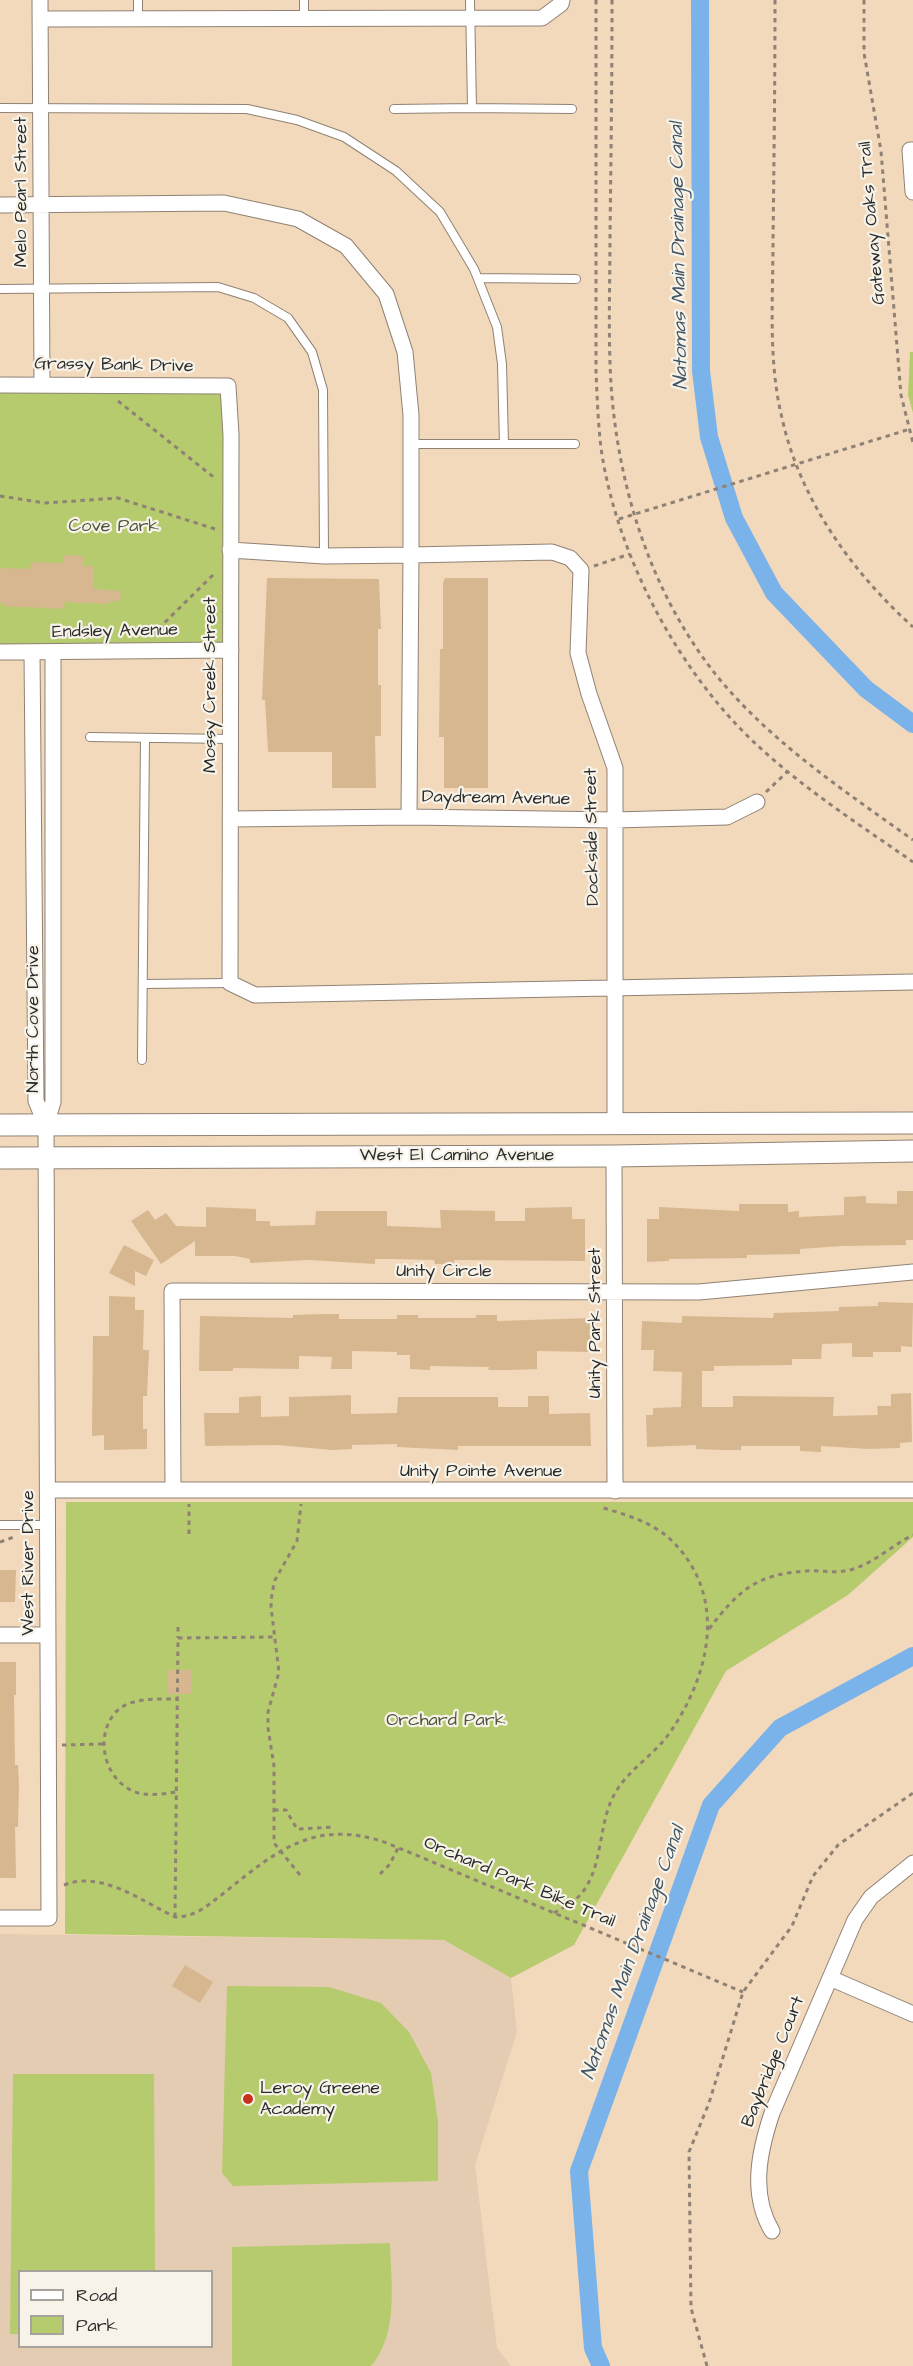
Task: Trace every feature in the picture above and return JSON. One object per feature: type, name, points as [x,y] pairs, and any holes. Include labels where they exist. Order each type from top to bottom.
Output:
[{"type":"main road","name":"West El Camino Avenue","points":[[0,1125],[913,1124]]},
{"type":"main road","name":"West El Camino Avenue","points":[[0,1158],[614,1156],[913,1151]]},
{"type":"street","name":"Melo Pearl Street","points":[[40,0],[42,384]]},
{"type":"street","points":[[41,19],[542,18],[562,2]]},
{"type":"street","points":[[913,150],[910,150],[913,192]]},
{"type":"street","points":[[0,206],[224,203],[298,219],[346,246],[386,294],[405,352],[411,444],[409,817]]},
{"type":"street","name":"Grassy Bank Drive","points":[[0,385],[228,386]]},
{"type":"street","name":"Mossy Creek Street","points":[[228,386],[231,491],[230,983]]},
{"type":"street","points":[[230,548],[324,556],[552,552],[570,558],[581,570]]},
{"type":"street","name":"Dockside Street","points":[[581,570],[578,653],[589,694],[615,768],[615,1124]]},
{"type":"street","name":"Endsley Avenue","points":[[0,652],[231,650]]},
{"type":"street","name":"North Cove Drive","points":[[33,653],[34,1044],[36,1101],[46,1125]]},
{"type":"street","name":"North Cove Drive","points":[[46,1125],[53,1102],[54,1074],[52,653]]},
{"type":"street","name":"Daydream Avenue","points":[[231,819],[409,817],[614,820],[727,817],[757,802]]},
{"type":"street","points":[[230,983],[255,995],[913,982]]},
{"type":"street","name":"West River Drive","points":[[0,1918],[49,1918],[48,1158],[46,1125]]},
{"type":"street","name":"Unity Park Street","points":[[614,1156],[615,1491]]},
{"type":"street","name":"Unity Circle","points":[[173,1490],[172,1291],[699,1292],[913,1272]]},
{"type":"street","name":"Unity Pointe Avenue","points":[[48,1490],[913,1490]]},
{"type":"street","points":[[0,1635],[48,1635]]},
{"type":"street","name":"Baybridge Court","points":[[772,2232],[765,2220],[759,2196],[763,2140],[772,2113],[855,1920],[871,1897],[913,1863]]},
{"type":"street","points":[[830,1978],[913,2014]]},
{"type":"lane","points":[[138,0],[138,19]]},
{"type":"lane","points":[[304,0],[304,18]]},
{"type":"lane","points":[[470,0],[472,108]]},
{"type":"lane","points":[[0,108],[247,109],[297,120],[344,137],[396,171],[440,212],[478,278],[498,337],[502,364],[504,444]]},
{"type":"lane","points":[[394,110],[572,109]]},
{"type":"lane","points":[[478,278],[576,279]]},
{"type":"lane","points":[[0,289],[218,287],[254,298],[288,318],[312,352],[322,390],[324,556]]},
{"type":"lane","points":[[411,444],[575,444]]},
{"type":"lane","points":[[90,737],[231,739]]},
{"type":"lane","points":[[142,1060],[145,738]]},
{"type":"lane","points":[[143,984],[230,983]]},
{"type":"lane","points":[[0,1525],[48,1525]]},
{"type":"path","points":[[596,0],[596,371],[601,448],[630,554],[663,623],[684,658],[755,743],[787,772],[913,862]]},
{"type":"path","points":[[612,0],[611,384],[620,454],[650,561],[695,644],[721,681],[750,712],[818,773],[913,840]]},
{"type":"path","points":[[775,0],[773,340],[782,420],[808,492],[840,545],[885,600],[913,627]]},
{"type":"path","name":"Gateway Oaks Trail","points":[[864,0],[864,52],[881,151],[901,395],[913,443]]},
{"type":"path","points":[[98,385],[231,491]]},
{"type":"path","points":[[619,519],[910,429]]},
{"type":"path","points":[[0,496],[45,503],[118,498],[230,548],[137,650]]},
{"type":"path","points":[[581,570],[630,554]]},
{"type":"path","points":[[757,802],[787,772]]},
{"type":"path","points":[[189,1490],[189,1534]]},
{"type":"path","points":[[555,1913],[578,1897],[589,1880],[614,1795],[624,1779],[670,1732],[692,1695],[705,1655],[709,1629],[703,1589],[680,1551],[669,1538],[646,1523],[598,1506],[598,1491]]},
{"type":"path","points":[[300,1875],[274,1843],[273,1752],[268,1728],[268,1712],[279,1672],[274,1637],[272,1593],[274,1580],[297,1541],[301,1506]]},
{"type":"path","points":[[709,1629],[733,1597],[757,1582],[779,1573],[844,1571],[856,1568],[913,1535]]},
{"type":"path","points":[[68,1883],[84,1880],[104,1882],[175,1917],[178,1627]]},
{"type":"path","points":[[178,1638],[274,1637]]},
{"type":"path","points":[[176,1700],[140,1700],[116,1712],[107,1726],[104,1744],[107,1763],[123,1785],[142,1794],[176,1792]]},
{"type":"path","points":[[48,1746],[104,1744]]},
{"type":"path","points":[[706,2366],[691,2308],[690,2152],[709,2103],[743,1992],[792,1926],[813,1876],[838,1845],[913,1793]]},
{"type":"path","points":[[274,1810],[286,1810],[297,1829],[334,1827]]},
{"type":"path","name":"Orchard Park Bike Trail","points":[[175,1917],[198,1913],[279,1850],[316,1836],[342,1834],[369,1837],[743,1992]]},
{"type":"path","points":[[380,1874],[390,1864],[398,1848]]},
{"type":"shaded area","name":"Leroy Greene Academy","points":[[0,1934],[444,1940],[511,1978],[517,2032],[475,2165],[497,2348],[511,2366],[0,2366]]},
{"type":"green space","points":[[910,352],[913,352],[913,413],[908,395]]},
{"type":"green space","name":"Cove Park","points":[[228,386],[231,650],[0,650],[0,388]]},
{"type":"green space","name":"Orchard Park","points":[[66,1502],[913,1502],[913,1537],[848,1595],[726,1671],[574,1945],[511,1978],[444,1940],[65,1934]]},
{"type":"green space","points":[[227,1986],[329,1987],[381,2003],[409,2032],[431,2073],[438,2122],[438,2181],[233,2186],[222,2173]]},
{"type":"green space","points":[[13,2074],[154,2074],[155,2270],[18,2270],[18,2334],[10,2334]]},
{"type":"green space","points":[[390,2243],[392,2291],[390,2323],[380,2353],[371,2366],[232,2366],[232,2247]]},
{"type":"building","points":[[64,555],[83,556],[83,566],[94,566],[94,589],[121,591],[120,601],[109,601],[109,604],[64,602],[65,609],[3,606],[4,602],[0,603],[0,568],[30,569],[31,562],[64,563]]},
{"type":"building","points":[[267,578],[379,579],[381,629],[378,629],[378,685],[381,685],[381,736],[375,736],[376,788],[332,788],[332,752],[268,752],[265,700],[262,700]]},
{"type":"building","points":[[445,578],[488,578],[488,788],[444,788],[444,737],[439,737],[440,649],[443,649],[443,583]]},
{"type":"building","points":[[897,1191],[913,1191],[913,1240],[906,1240],[906,1245],[842,1246],[800,1249],[800,1254],[747,1255],[747,1258],[669,1259],[669,1261],[647,1262],[647,1219],[659,1219],[659,1207],[739,1211],[739,1204],[788,1204],[788,1212],[799,1211],[799,1217],[844,1215],[844,1197],[866,1196],[866,1203],[897,1204]]},
{"type":"building","points":[[206,1207],[256,1209],[256,1221],[270,1221],[270,1226],[315,1225],[316,1211],[387,1211],[387,1226],[441,1228],[440,1210],[495,1211],[495,1221],[525,1221],[525,1208],[572,1207],[572,1219],[585,1219],[585,1261],[454,1260],[454,1264],[435,1264],[434,1260],[375,1259],[375,1264],[309,1260],[250,1263],[250,1259],[235,1256],[195,1256],[195,1241],[161,1264],[131,1221],[148,1210],[155,1220],[166,1213],[176,1226],[206,1227]]},
{"type":"building","points":[[124,1245],[154,1260],[146,1276],[135,1271],[135,1286],[109,1273]]},
{"type":"building","points":[[109,1296],[135,1297],[135,1310],[144,1310],[143,1350],[149,1350],[147,1396],[143,1396],[143,1429],[147,1429],[147,1449],[104,1450],[104,1435],[92,1436],[93,1336],[109,1336]]},
{"type":"building","points":[[878,1302],[913,1303],[912,1347],[901,1346],[901,1352],[873,1352],[873,1357],[852,1357],[852,1343],[822,1344],[821,1359],[792,1359],[792,1365],[714,1366],[714,1371],[702,1371],[702,1407],[733,1407],[733,1396],[834,1397],[833,1416],[878,1415],[877,1406],[891,1406],[891,1394],[911,1393],[912,1442],[900,1443],[900,1448],[821,1446],[821,1452],[800,1451],[800,1446],[741,1446],[741,1450],[696,1449],[696,1445],[647,1447],[646,1415],[653,1415],[653,1408],[681,1407],[682,1372],[653,1371],[654,1350],[641,1350],[642,1321],[682,1323],[682,1316],[773,1318],[774,1313],[839,1311],[839,1307],[878,1306]]},
{"type":"building","points":[[339,1314],[339,1319],[397,1319],[397,1315],[418,1315],[418,1318],[476,1318],[476,1315],[497,1315],[497,1321],[591,1318],[590,1352],[537,1351],[537,1369],[488,1370],[489,1367],[430,1366],[430,1370],[410,1369],[410,1355],[397,1355],[397,1352],[352,1351],[352,1369],[331,1369],[332,1357],[299,1356],[299,1369],[233,1368],[233,1371],[199,1371],[200,1316],[293,1318],[293,1315]]},
{"type":"building","points":[[351,1395],[351,1414],[397,1413],[398,1397],[498,1397],[498,1407],[528,1407],[528,1396],[549,1396],[549,1414],[590,1413],[591,1446],[458,1446],[458,1450],[397,1447],[397,1444],[352,1445],[352,1449],[332,1450],[277,1445],[205,1446],[204,1413],[239,1413],[239,1397],[261,1396],[261,1417],[289,1416],[289,1397]]},
{"type":"building","points":[[0,1570],[16,1570],[15,1602],[0,1602]]},
{"type":"building","points":[[0,1662],[16,1662],[15,1765],[18,1765],[19,1785],[18,1827],[15,1827],[16,1878],[0,1878]]},
{"type":"building","points":[[168,1670],[191,1670],[191,1694],[167,1694]]},
{"type":"building","points":[[185,1965],[213,1982],[200,2003],[172,1986]]},
{"type":"waterway","name":"Natomas Main Drainage Canal","points":[[700,0],[701,371],[709,437],[734,518],[774,593],[866,689],[913,724]]},
{"type":"waterway","name":"Natomas Main Drainage Canal","points":[[601,2366],[593,2348],[579,2171],[711,1805],[780,1728],[913,1656]]},
{"type":"place","name":"Leroy Greene Academy","points":[[248,2099]]}]
